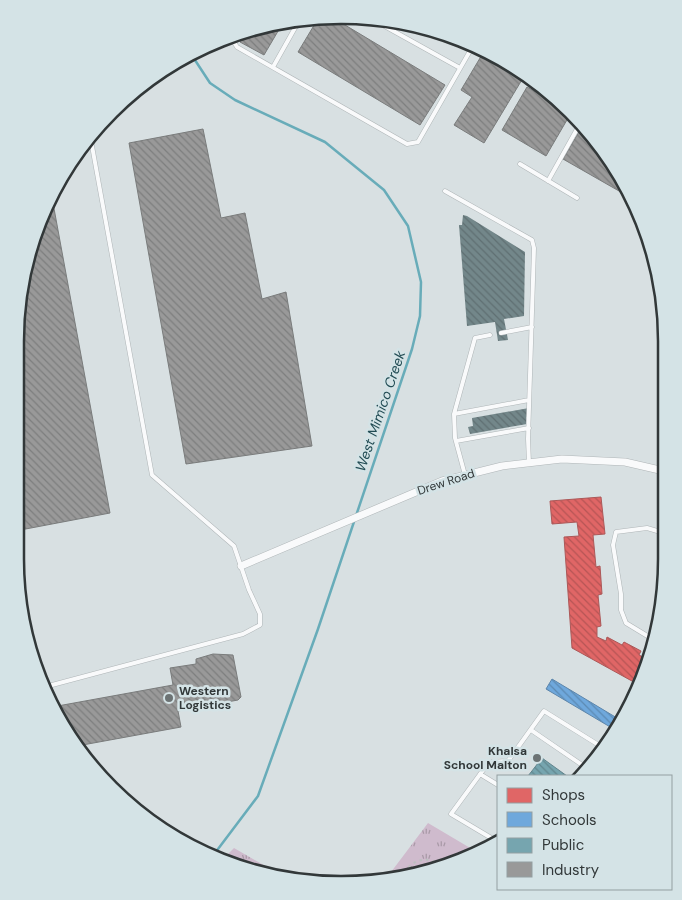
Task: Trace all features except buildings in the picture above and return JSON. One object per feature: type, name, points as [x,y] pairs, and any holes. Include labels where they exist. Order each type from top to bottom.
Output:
[{"type":"street","name":"Drew Road","points":[[241,566],[442,481],[502,466],[562,459],[625,462],[658,470]]},
{"type":"lane","points":[[273,67],[296,27]]},
{"type":"lane","points":[[386,27],[460,68]]},
{"type":"lane","points":[[234,43],[237,47],[407,144],[418,142],[470,51]]},
{"type":"lane","points":[[548,180],[577,129]]},
{"type":"lane","points":[[52,685],[242,634],[260,625],[260,614],[234,546],[152,475],[92,145]]},
{"type":"lane","points":[[520,164],[577,198]]},
{"type":"lane","points":[[446,191],[532,240],[534,248],[529,428],[530,463]]},
{"type":"lane","points":[[501,333],[532,328]]},
{"type":"lane","points":[[465,475],[456,442],[454,414],[475,338],[490,335]]},
{"type":"lane","points":[[454,414],[530,400]]},
{"type":"lane","points":[[456,442],[529,428]]},
{"type":"lane","points":[[648,636],[626,623],[621,610],[621,594],[614,545],[616,532],[647,528],[658,531]]},
{"type":"lane","points":[[492,838],[451,814],[489,762],[508,761],[544,711],[598,745]]},
{"type":"lane","points":[[531,730],[582,765]]},
{"type":"lane","points":[[480,774],[497,784]]},
{"type":"path","points":[[406,869],[409,865],[421,860],[436,861]]},
{"type":"green space","points":[[428,823],[471,848],[443,859],[391,872]]},
{"type":"green space","points":[[234,848],[267,867],[239,859],[227,855]]},
{"type":"waterway","name":"West Mimico Creek","points":[[195,59],[210,83],[235,100],[325,142],[384,190],[408,226],[421,282],[420,316],[412,349],[318,629],[258,796],[217,851]]},
{"type":"place","name":"Western Logistics","points":[[169,698]]},
{"type":"place","name":"Khalsa School Malton","points":[[537,758]]}]
